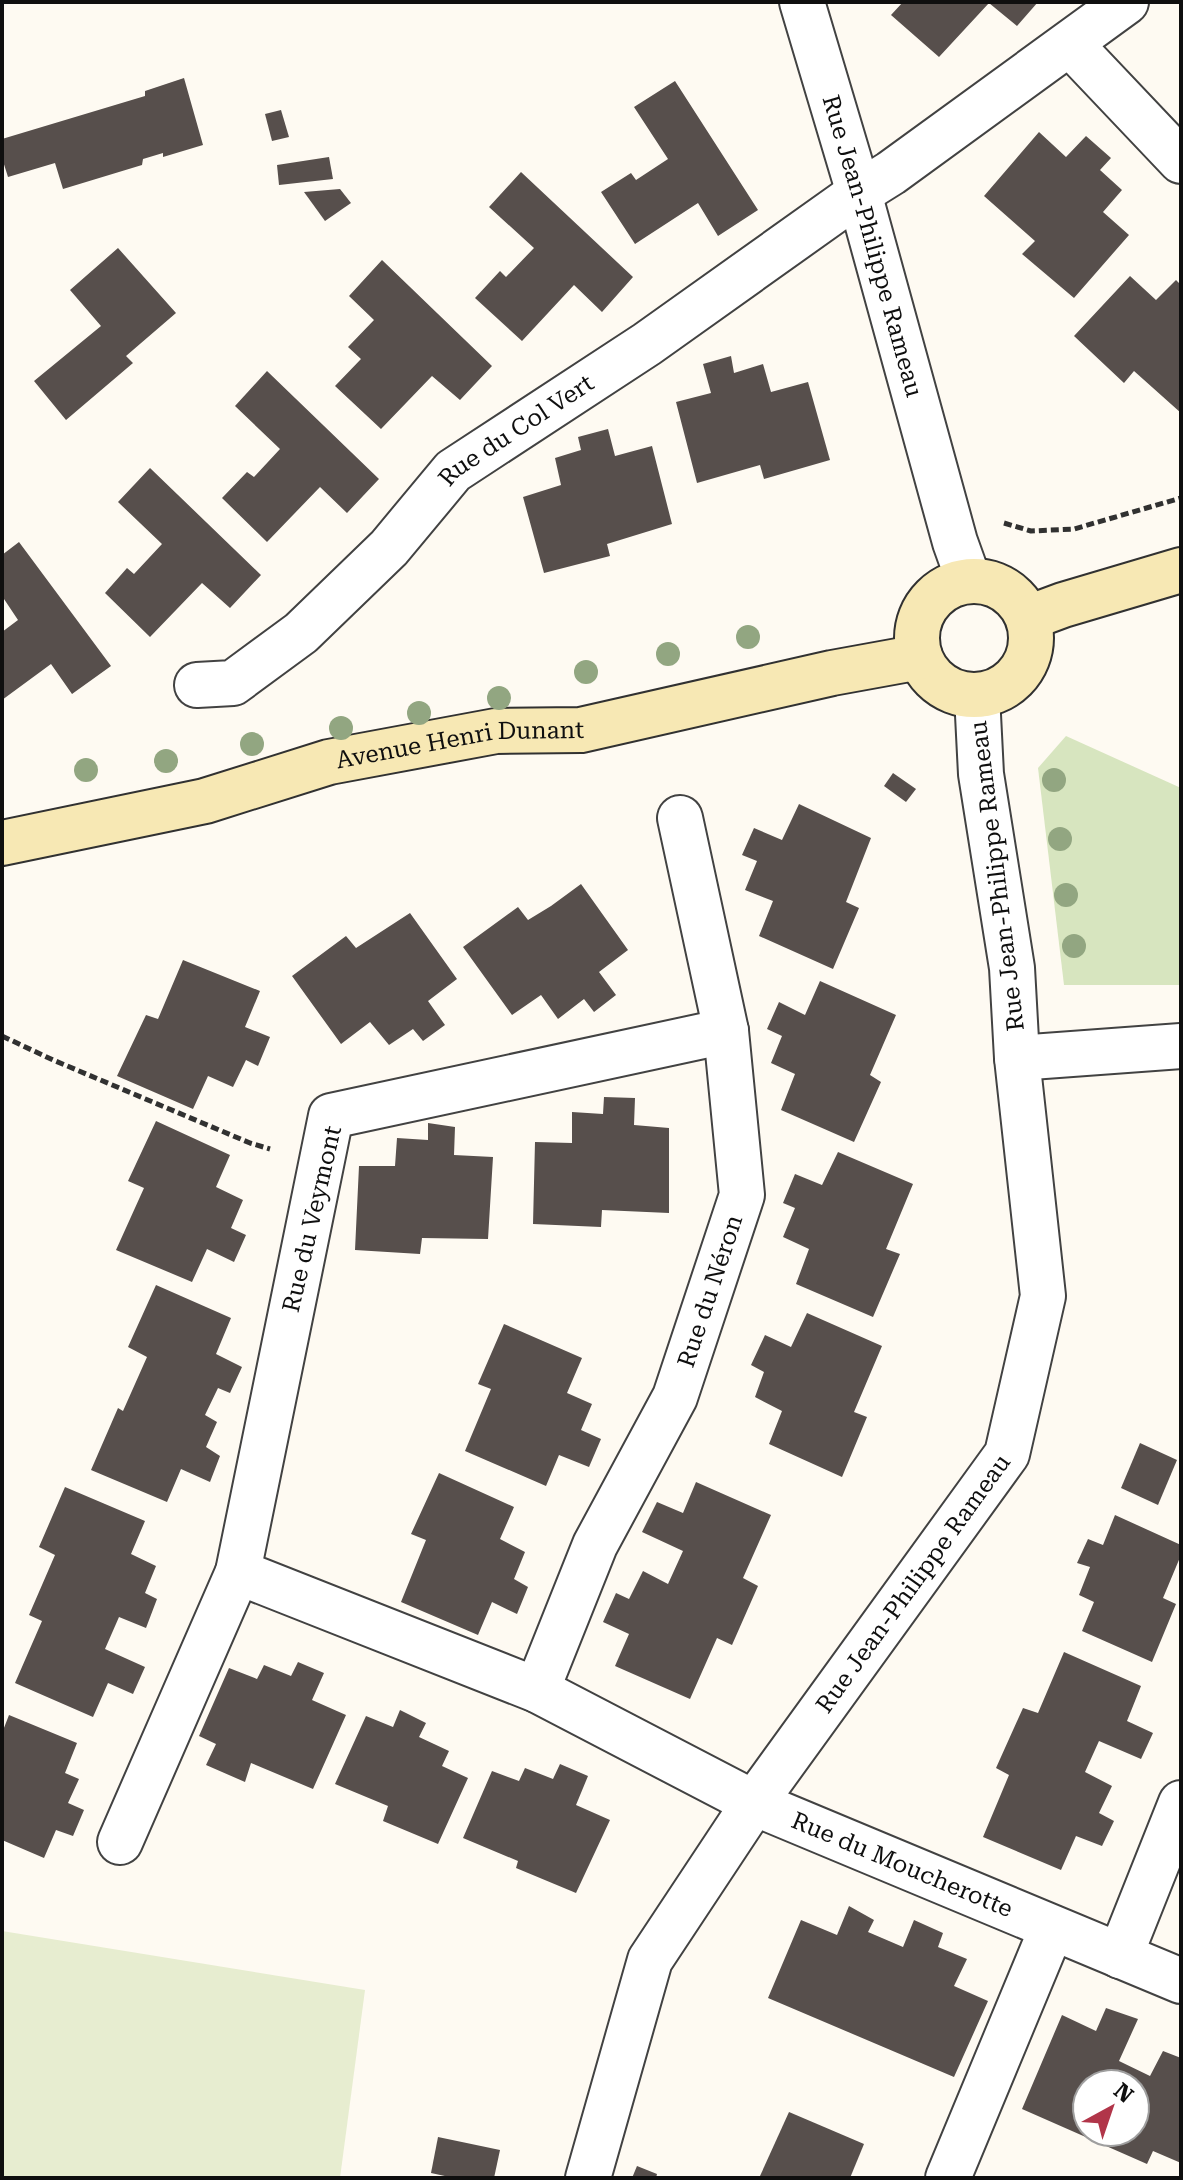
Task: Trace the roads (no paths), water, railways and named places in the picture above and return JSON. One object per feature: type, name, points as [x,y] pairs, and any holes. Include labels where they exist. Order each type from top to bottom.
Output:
[{"type":"main road","points":[[1028,618],[1181,570]]},
{"type":"main road","points":[[969,581],[1000,587],[1017,600],[1028,618],[1031,636],[1028,656],[1010,682],[996,691],[977,695],[956,692],[939,683],[920,657],[917,631],[925,608],[939,593],[951,586],[969,581]]},
{"type":"main road","name":"Avenue Henri Dunant","points":[[2,843],[205,801],[329,762],[496,731],[581,730],[832,673],[920,657]]},
{"type":"street","name":"Rue Jean-Philippe Rameau","points":[[802,2],[859,193],[955,542],[969,581]]},
{"type":"street","name":"Rue du Col Vert","points":[[197,685],[233,683],[301,633],[389,548],[453,471],[647,344],[891,173],[1126,2]]},
{"type":"street","points":[[1070,44],[1181,161]]},
{"type":"street","name":"Rue Jean-Philippe Rameau","points":[[588,2178],[650,1960],[754,1803],[1007,1454],[1043,1296],[1017,1058],[1012,968],[981,774],[977,695]]},
{"type":"street","name":"Rue du Néron","points":[[537,1690],[595,1545],[675,1397],[742,1195],[726,1031],[680,818]]},
{"type":"street","name":"Rue du Veymont","points":[[120,1842],[238,1572],[331,1116],[726,1031]]},
{"type":"street","points":[[1017,1058],[1181,1046]]},
{"type":"street","points":[[238,1572],[537,1690],[754,1803]]},
{"type":"street","name":"Rue du Moucherotte","points":[[754,1803],[1181,1981]]},
{"type":"street","points":[[1120,1956],[1181,1803]]},
{"type":"street","points":[[948,2178],[1052,1928]]}]
